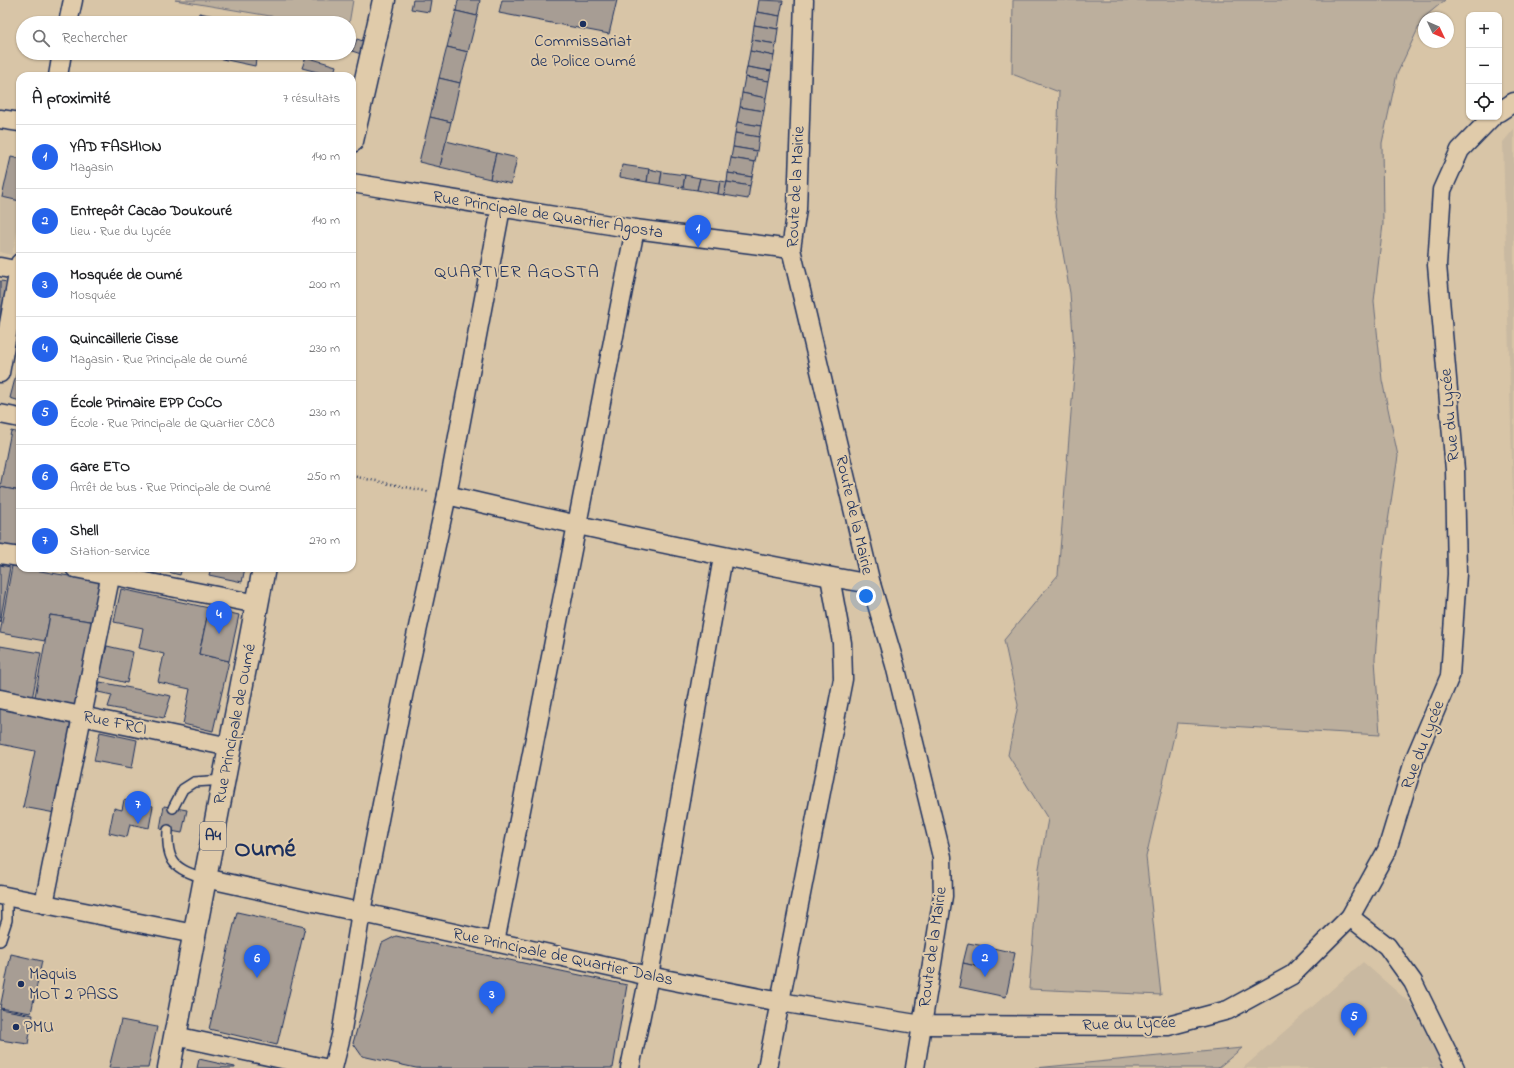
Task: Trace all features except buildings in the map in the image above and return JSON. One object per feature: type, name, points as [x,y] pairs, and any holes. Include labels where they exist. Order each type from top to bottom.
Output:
[{"type":"main road","points":[[356,123],[384,0]]},
{"type":"main road","name":"Rue Principale de Oumé","points":[[169,1068],[263,572]]},
{"type":"street","points":[[70,16],[73,0]]},
{"type":"street","name":"Route de la Mairie","points":[[804,0],[797,209],[791,249],[871,584],[895,665],[942,857],[943,896],[915,1068]]},
{"type":"street","points":[[59,72],[61,60]]},
{"type":"street","points":[[1502,110],[1514,102]]},
{"type":"street","points":[[0,118],[16,121]]},
{"type":"street","name":"Rue du Lycée","points":[[922,1025],[1168,1026],[1228,1010],[1292,975],[1350,917],[1387,850],[1415,758],[1450,676],[1457,574],[1457,552],[1455,470],[1437,266],[1442,190],[1460,150],[1489,120]]},
{"type":"street","name":"Rue Principale de Quartier Agosta","points":[[356,184],[635,230],[791,249]]},
{"type":"street","points":[[333,1068],[341,1036],[361,912],[404,691],[446,495],[501,208]]},
{"type":"street","points":[[495,942],[635,230]]},
{"type":"street","points":[[0,267],[16,268]]},
{"type":"street","points":[[0,373],[16,285]]},
{"type":"street","points":[[0,414],[16,417]]},
{"type":"street","points":[[446,495],[577,526],[871,584]]},
{"type":"street","points":[[0,554],[16,556]]},
{"type":"street","points":[[630,1068],[649,976],[723,556]]},
{"type":"street","points":[[44,904],[111,572]]},
{"type":"street","points":[[115,572],[257,604]]},
{"type":"street","points":[[767,1068],[843,679],[842,643],[830,577]]},
{"type":"street","name":"Rue FRCI","points":[[0,699],[230,748]]},
{"type":"street","name":"Rue Principale de Quartier Dalas","points":[[205,878],[649,976],[780,1002],[922,1025]]},
{"type":"street","points":[[4,896],[194,934]]},
{"type":"street","points":[[1350,917],[1387,946],[1413,982],[1455,1068]]},
{"type":"street","points":[[175,1036],[324,1068]]},
{"type":"lane","points":[[173,808],[183,789],[194,782],[214,779],[224,780]]},
{"type":"lane","points":[[168,830],[167,847],[171,859],[183,870],[205,878]]},
{"type":"lane","points":[[0,941],[8,920],[4,896]]},
{"type":"path","points":[[356,477],[446,495]]},
{"type":"shaded area","points":[[175,0],[353,0],[350,16],[270,16]]},
{"type":"shaded area","points":[[1013,0],[1445,0],[1430,12],[1418,12],[1418,29],[1397,74],[1382,143],[1383,224],[1374,301],[1382,380],[1398,456],[1383,554],[1375,659],[1380,735],[1177,723],[1146,857],[1161,995],[1029,989],[1039,868],[1048,819],[1008,755],[1018,705],[1004,640],[1058,575],[1075,363],[1070,293],[1055,207],[1059,92],[1012,74]]},
{"type":"shaded area","points":[[1514,129],[1514,531],[1503,142]]},
{"type":"shaded area","points":[[0,197],[16,200],[16,237],[12,255],[0,252]]},
{"type":"shaded area","points":[[1363,962],[1411,1004],[1446,1068],[1243,1068]]},
{"type":"shaded area","points":[[1242,1048],[1218,1068],[1035,1068]]},
{"type":"place","name":"Commissariat de Police Oumé","points":[[583,24]]},
{"type":"place","name":"YAD FASHION","points":[[698,248]]},
{"type":"place","name":"Quincaillerie Cisse","points":[[219,634]]},
{"type":"place","name":"Shell","points":[[138,824]]},
{"type":"place","name":"Entrepôt Cacao Doukouré","points":[[985,977]]},
{"type":"place","name":"Gare ETO","points":[[257,978]]},
{"type":"place","name":"Maquis MOT 2 PASS","points":[[21,984]]},
{"type":"place","name":"Mosquée de Oumé","points":[[492,1014]]},
{"type":"place","name":"PMU","points":[[16,1027]]},
{"type":"place","name":"École Primaire EPP COCO","points":[[1354,1036]]},
{"type":"district","name":"QUARTIER AGOSTA","points":[[517,273]]},
{"type":"district","name":"Oumé","points":[[265,850]]}]
